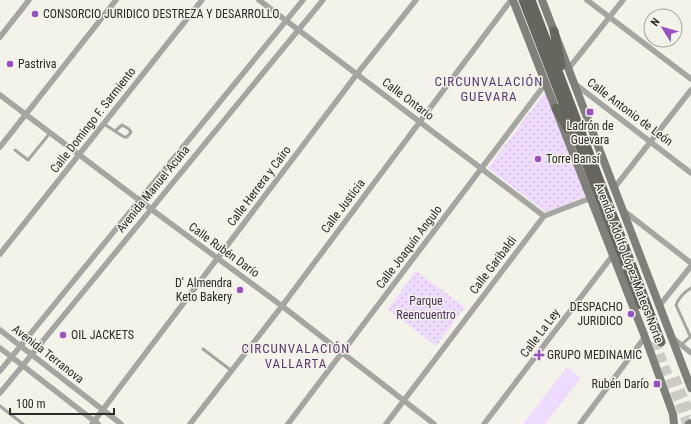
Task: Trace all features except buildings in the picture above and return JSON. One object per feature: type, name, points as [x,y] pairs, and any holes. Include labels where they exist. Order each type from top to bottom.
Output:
[{"type":"main road","name":"Avenida Adolfo López Mateos Norte","points":[[512,0],[556,108],[645,337],[673,414],[674,424]]},
{"type":"main road","name":"Avenida Adolfo López Mateos Norte","points":[[523,0],[581,151],[658,342],[531,0]]},
{"type":"main road","name":"Avenida Adolfo López Mateos Norte","points":[[542,0],[691,388]]},
{"type":"main road","points":[[554,31],[566,91]]},
{"type":"main road","points":[[556,108],[581,151]]},
{"type":"street","points":[[0,36],[29,0]]},
{"type":"street","points":[[0,147],[116,0]]},
{"type":"street","name":"Calle Domingo F. Sarmiento","points":[[0,254],[202,0]]},
{"type":"street","name":"Calle Ontario","points":[[259,0],[544,216]]},
{"type":"street","name":"Avenida Manuel Acuña","points":[[0,371],[303,0]]},
{"type":"street","name":"Avenida Manuel Acuña","points":[[0,393],[323,0]]},
{"type":"street","name":"Calle Herrera y Cairo","points":[[95,423],[103,410],[357,74],[416,0]]},
{"type":"street","name":"Calle Justicia","points":[[190,424],[282,306],[512,0]]},
{"type":"street","points":[[587,0],[691,79]]},
{"type":"street","points":[[569,68],[623,0]]},
{"type":"street","name":"Calle Joaquín Angulo","points":[[288,424],[546,83]]},
{"type":"street","name":"Calle Antonio de León","points":[[574,84],[691,173]]},
{"type":"street","points":[[615,188],[691,90]]},
{"type":"street","name":"Calle Rubén Darío","points":[[0,95],[282,306],[434,424]]},
{"type":"street","points":[[544,216],[591,198]]},
{"type":"street","points":[[624,211],[691,265],[660,305]]},
{"type":"street","name":"Calle Garibaldi","points":[[386,424],[544,216]]},
{"type":"street","name":"Calle La Ley","points":[[484,424],[613,254]]},
{"type":"street","name":"Avenida Terranova","points":[[0,330],[121,424]]},
{"type":"street","points":[[580,424],[645,337]]},
{"type":"street","points":[[672,338],[691,353]]},
{"type":"street","name":"Avenida Terranova","points":[[0,348],[95,423]]},
{"type":"lane","points":[[104,124],[115,131],[126,138],[131,132],[122,125],[115,131]]},
{"type":"lane","points":[[16,150],[28,160],[50,133]]},
{"type":"lane","points":[[682,345],[691,336],[676,305],[682,296],[691,288]]},
{"type":"lane","points":[[203,349],[232,371]]},
{"type":"lane","points":[[0,406],[23,424]]},
{"type":"green space","points":[[545,92],[586,196],[546,212],[488,168]]},
{"type":"green space","name":"Parque Reencuentro","points":[[416,271],[465,307],[436,346],[388,309]]},
{"type":"green space","points":[[567,367],[581,378],[545,424],[523,424]]},
{"type":"tunnel","points":[[655,341],[687,424]]},
{"type":"tunnel","points":[[675,377],[691,416]]},
{"type":"place","name":"CONSORCIO JURIDICO DESTREZA Y DESARROLLO","points":[[35,14]]},
{"type":"place","name":"Pastriva","points":[[10,64]]},
{"type":"place","name":"Ladrón de Guevara","points":[[590,112]]},
{"type":"place","name":"Torre Bansí","points":[[538,159]]},
{"type":"place","name":"D' Almendra Keto Bakery","points":[[240,290]]},
{"type":"place","name":"DESPACHO JURIDICO","points":[[631,314]]},
{"type":"place","name":"OIL JACKETS","points":[[63,335]]},
{"type":"place","name":"GRUPO MEDINAMIC","points":[[539,355]]},
{"type":"place","name":"Rubén Darío","points":[[657,384]]},
{"type":"district","name":"CIRCUNVALACIÓN GUEVARA","points":[[489,88]]},
{"type":"district","name":"CIRCUNVALACIÓN VALLARTA","points":[[296,356]]}]
